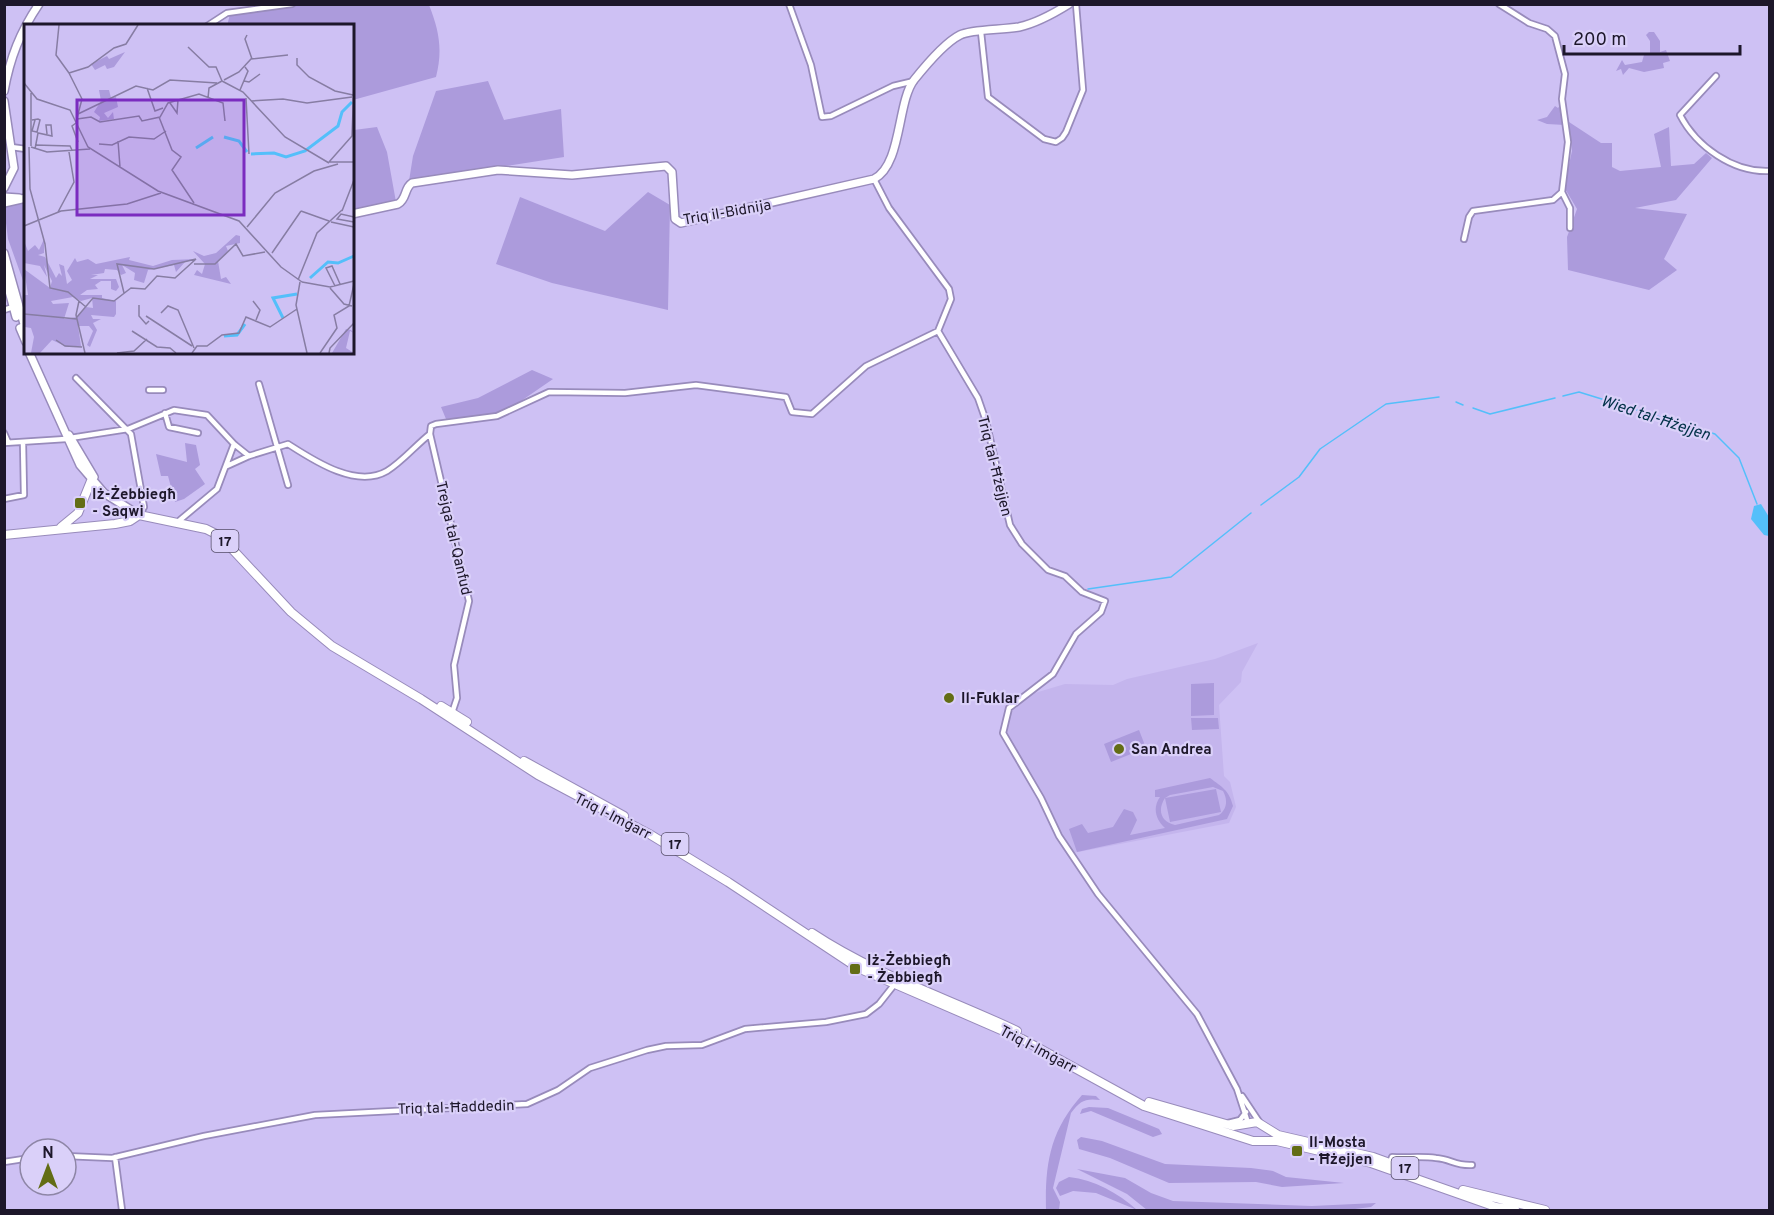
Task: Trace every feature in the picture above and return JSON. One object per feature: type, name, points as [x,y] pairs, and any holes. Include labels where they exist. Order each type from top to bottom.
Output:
[{"type":"main road","points":[[57,529],[71,522],[78,513],[92,481]]},
{"type":"main road","points":[[78,513],[79,521],[86,526]]},
{"type":"main road","name":"Triq l-Imġarr","points":[[141,514],[207,525],[223,532],[293,608],[335,642],[452,712],[518,757],[699,858],[861,962],[896,981],[964,1005],[1024,1034],[1146,1101],[1225,1124],[1247,1123],[1262,1126],[1278,1135],[1390,1162],[1469,1192],[1545,1210]]},
{"type":"main road","name":"Triq l-Imġarr","points":[[141,514],[206,529],[220,536],[291,612],[362,666],[421,699],[538,775],[651,835],[728,882],[858,968],[894,985],[961,1010],[1022,1039],[1144,1106],[1258,1140],[1277,1142],[1371,1163],[1496,1207],[1515,1210]]},
{"type":"main road","name":"17","points":[[4,535],[130,521],[141,514]]},
{"type":"main road","points":[[1247,1123],[1247,1137]]},
{"type":"main road","points":[[1258,1140],[1264,1134],[1262,1126]]},
{"type":"street","points":[[26,24],[39,4]]},
{"type":"street","points":[[210,24],[227,13],[292,4]]},
{"type":"street","points":[[789,4],[811,65],[822,117],[831,116],[892,86],[914,81]]},
{"type":"street","points":[[227,466],[249,456],[288,444],[331,470],[371,475],[387,471],[430,434],[431,426],[497,416],[549,392],[626,393],[690,385],[708,386],[786,397],[792,412],[812,414],[866,366],[938,331],[951,299],[950,289],[889,208],[873,179],[881,176],[897,141],[906,97],[914,81],[959,35],[973,31],[981,32],[1022,26],[1047,17],[1069,4]]},
{"type":"street","points":[[981,32],[988,97],[1047,141],[1056,142],[1066,132],[1083,90],[1076,4]]},
{"type":"street","points":[[1499,4],[1522,20],[1547,29],[1555,36],[1565,74],[1562,99],[1568,142],[1562,192],[1570,208],[1570,228]]},
{"type":"street","points":[[4,91],[9,63],[24,27]]},
{"type":"street","points":[[1716,76],[1680,115],[1688,131],[1725,161],[1752,170],[1770,171]]},
{"type":"street","points":[[4,101],[14,168],[4,188]]},
{"type":"street","points":[[11,147],[24,149]]},
{"type":"street","name":"Triq il-Bidnija","points":[[354,214],[398,204],[404,199],[407,187],[412,183],[498,170],[572,175],[666,166],[672,172],[675,219],[681,223],[873,179]]},
{"type":"street","points":[[1464,239],[1469,217],[1476,210],[1553,200],[1562,192]]},
{"type":"street","points":[[4,197],[23,198]]},
{"type":"street","points":[[4,202],[23,198]]},
{"type":"street","points":[[4,253],[14,303],[24,336]]},
{"type":"street","points":[[4,272],[7,292],[24,327]]},
{"type":"street","points":[[4,310],[14,303],[24,302]]},
{"type":"street","name":"Triq tal-Ħżejjen","points":[[938,331],[978,398],[986,421],[1010,525],[1022,544],[1048,570],[1065,576],[1082,592],[1104,599],[1101,612],[1076,634],[1053,674],[1009,708],[1003,733],[1041,798],[1059,836],[1098,894],[1197,1014],[1237,1089]]},
{"type":"street","points":[[33,354],[68,438],[92,481],[111,498],[141,514]]},
{"type":"street","points":[[76,378],[131,434],[144,507],[141,514]]},
{"type":"street","points":[[259,384],[288,485]]},
{"type":"street","points":[[149,390],[163,390]]},
{"type":"street","points":[[4,433],[6,442],[68,438],[128,429],[174,410],[207,415],[234,444],[249,456]]},
{"type":"street","points":[[165,413],[169,427],[198,433]]},
{"type":"street","name":"Trejqa tal-Qanfud","points":[[430,434],[469,601],[454,665],[457,698],[452,712]]},
{"type":"street","points":[[68,438],[95,479],[105,489],[141,514]]},
{"type":"street","points":[[4,499],[24,495],[22,441]]},
{"type":"street","points":[[180,520],[217,489],[234,444]]},
{"type":"street","name":"Triq tal-Ħaddedin","points":[[78,1156],[115,1157],[204,1136],[315,1115],[527,1104],[558,1090],[590,1068],[647,1050],[666,1046],[702,1045],[745,1029],[826,1022],[859,1016],[879,1004],[894,985]]},
{"type":"street","points":[[1237,1089],[1246,1112],[1247,1123]]},
{"type":"street","points":[[1237,1089],[1262,1126]]},
{"type":"street","points":[[1225,1124],[1240,1120],[1246,1112]]},
{"type":"street","points":[[115,1157],[122,1210]]},
{"type":"street","points":[[1390,1162],[1392,1157],[1437,1158],[1449,1160],[1458,1166],[1473,1165]]},
{"type":"shaded area","points":[[297,5],[429,5],[439,40],[436,77],[354,100],[354,24],[228,24],[230,14]]},
{"type":"shaded area","points":[[1654,32],[1660,41],[1660,52],[1666,50],[1670,61],[1663,63],[1664,68],[1644,72],[1629,68],[1623,75],[1621,69],[1616,71],[1622,60],[1625,65],[1642,62],[1644,55],[1650,54],[1650,41],[1646,35]]},
{"type":"shaded area","points":[[488,81],[504,120],[561,109],[564,157],[409,181],[413,156],[436,91]]},
{"type":"shaded area","points":[[1561,104],[1565,125],[1547,124],[1537,120],[1547,117],[1555,106],[1558,108]]},
{"type":"shaded area","points":[[1569,122],[1601,143],[1612,143],[1612,167],[1620,171],[1661,167],[1654,134],[1669,127],[1671,166],[1694,164],[1706,153],[1712,158],[1676,200],[1635,208],[1687,214],[1664,259],[1677,270],[1649,290],[1568,270],[1567,237],[1577,209],[1564,187],[1572,151]]},
{"type":"shaded area","points":[[377,127],[387,152],[396,202],[354,210],[354,130]]},
{"type":"shaded area","points":[[648,192],[670,205],[668,310],[552,283],[496,264],[520,197],[605,231]]},
{"type":"shaded area","points":[[24,201],[24,283],[8,239],[4,207]]},
{"type":"shaded area","points":[[532,370],[553,379],[502,414],[446,419],[441,407],[478,398]]},
{"type":"shaded area","points":[[185,443],[196,445],[200,465],[195,469],[205,484],[184,499],[175,502],[168,476],[161,476],[156,454],[187,462]]},
{"type":"shaded area","name":"San Andrea","points":[[1258,643],[1242,672],[1241,682],[1219,705],[1224,776],[1230,782],[1236,807],[1229,823],[1073,853],[1005,729],[1012,711],[1028,695],[1065,684],[1113,685],[1127,679],[1215,659]]},
{"type":"shaded area","points":[[1214,683],[1214,715],[1191,716],[1191,684]]},
{"type":"shaded area","points":[[1191,718],[1218,718],[1219,729],[1192,730]]},
{"type":"shaded area","points":[[1139,730],[1146,748],[1111,762],[1104,744]]},
{"type":"shaded area","points":[[1210,778],[1227,792],[1233,806],[1227,819],[1077,852],[1069,829],[1082,824],[1088,833],[1113,827],[1124,809],[1133,812],[1137,820],[1130,835],[1165,828],[1156,814],[1156,805],[1160,797],[1155,797],[1155,790]],"holes":[[[1213,787],[1223,791],[1226,804],[1219,815],[1175,825],[1166,821],[1161,811],[1165,798],[1170,795]]]},
{"type":"shaded area","points":[[1216,789],[1221,812],[1170,822],[1165,798]]},
{"type":"shaded area","points":[[1082,1095],[1096,1096],[1100,1100],[1083,1101],[1071,1113],[1053,1188],[1060,1202],[1059,1210],[1046,1210],[1049,1162],[1056,1135],[1071,1108]]},
{"type":"shaded area","points":[[1108,1108],[1159,1129],[1162,1134],[1153,1137],[1091,1111],[1080,1114],[1082,1109]]},
{"type":"shaded area","points":[[1081,1137],[1102,1141],[1165,1164],[1251,1168],[1273,1171],[1286,1177],[1344,1183],[1282,1187],[1256,1182],[1169,1183],[1110,1158],[1079,1149],[1077,1140]]},
{"type":"shaded area","points":[[1077,1169],[1125,1178],[1151,1193],[1173,1201],[1312,1206],[1376,1203],[1371,1207],[1347,1210],[1147,1210],[1127,1194]]},
{"type":"shaded area","points":[[1069,1177],[1106,1188],[1137,1210],[1096,1193],[1073,1191],[1060,1196],[1056,1188],[1059,1182]]},
{"type":"water","points":[[1761,504],[1769,517],[1769,536],[1764,535],[1751,519],[1754,506]]},
{"type":"waterway","name":"Wied tal-Ħżejjen","points":[[1563,396],[1579,392],[1715,434],[1739,458],[1757,504]]},
{"type":"waterway","name":"Wied tal-Ħżejjen","points":[[1261,505],[1299,477],[1320,449],[1386,404],[1439,397]]},
{"type":"waterway","name":"Wied tal-Ħżejjen","points":[[1473,408],[1490,414],[1555,398]]},
{"type":"waterway","name":"Wied tal-Ħżejjen","points":[[1456,402],[1463,405]]},
{"type":"waterway","name":"Wied tal-Ħżejjen","points":[[1088,589],[1171,577],[1251,513]]},
{"type":"place","name":"Iż-Żebbiegħ - Saqwi","points":[[80,503]]},
{"type":"place","name":"Il-Fuklar","points":[[949,698]]},
{"type":"place","name":"San Andrea","points":[[1119,749]]},
{"type":"place","name":"Iż-Żebbiegħ - Żebbiegħ","points":[[855,969]]},
{"type":"place","name":"Il-Mosta - Ħżejjen","points":[[1297,1151]]}]
